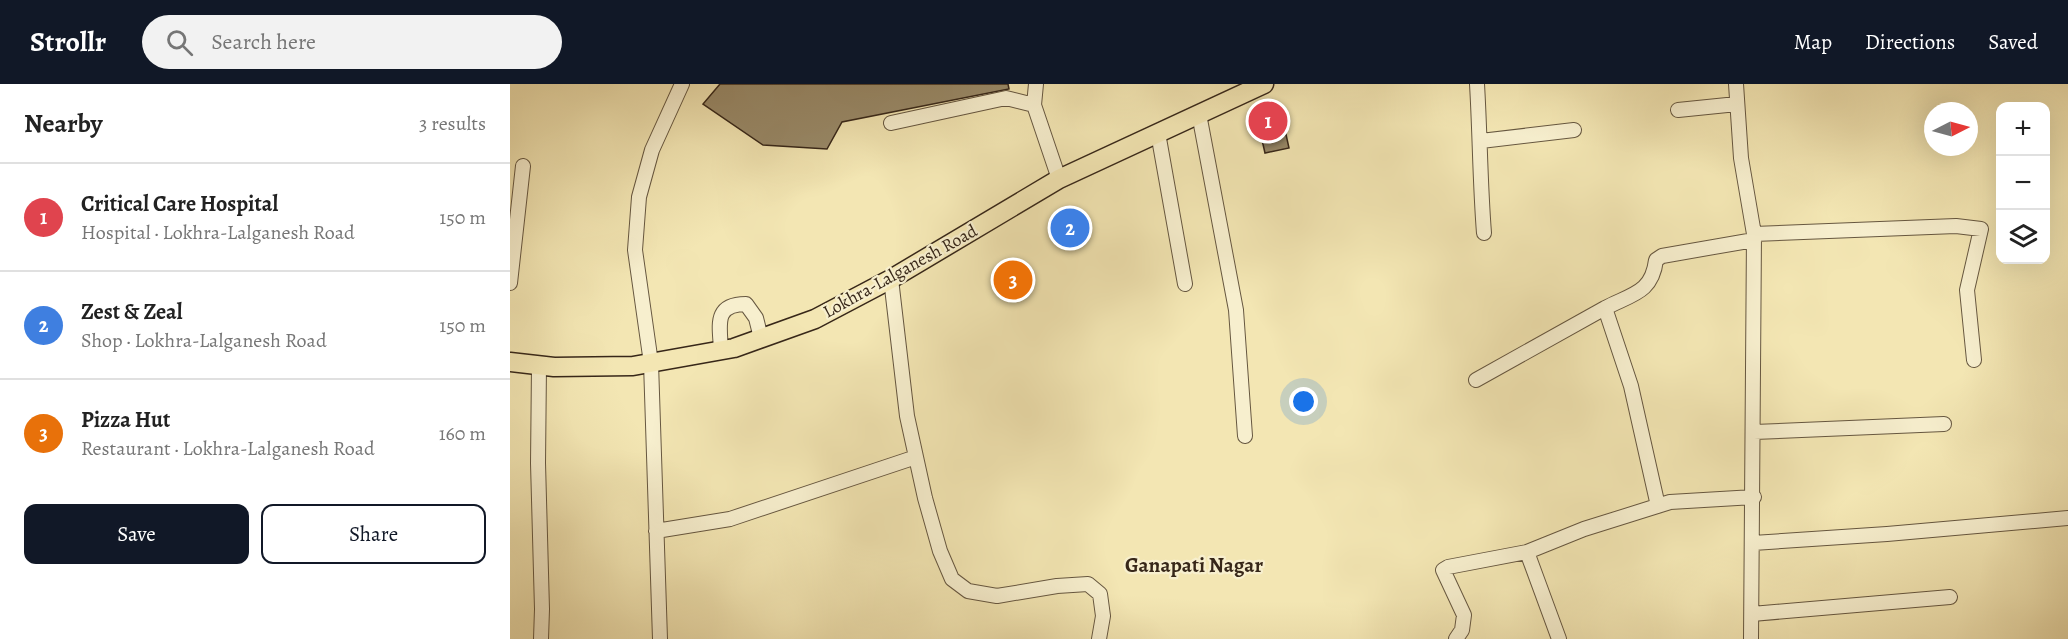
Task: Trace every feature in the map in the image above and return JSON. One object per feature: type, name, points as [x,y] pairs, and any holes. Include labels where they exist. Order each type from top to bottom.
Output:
[{"type":"main road","name":"Lokhra-Lalganesh Road","points":[[510,362],[554,367],[633,366],[722,350],[814,319],[891,279],[1059,179],[1264,84]]},
{"type":"street","points":[[660,639],[651,363],[635,250],[639,197],[652,150],[682,84]]},
{"type":"street","points":[[1036,84],[1035,105],[1059,179]]},
{"type":"street","points":[[1477,84],[1484,233]]},
{"type":"street","points":[[1736,84],[1741,158],[1754,237],[1752,639]]},
{"type":"street","points":[[891,123],[1006,98],[1035,105]]},
{"type":"street","points":[[1678,110],[1737,104]]},
{"type":"street","points":[[1198,114],[1236,310],[1245,436]]},
{"type":"street","points":[[1481,141],[1574,130]]},
{"type":"street","points":[[1158,134],[1185,284]]},
{"type":"street","points":[[510,283],[523,166]]},
{"type":"street","points":[[1476,380],[1647,286],[1653,278],[1656,260],[1660,257],[1754,237],[1956,226],[1981,229],[1967,290],[1974,360]]},
{"type":"street","points":[[891,279],[907,416],[925,498],[940,550],[952,579],[968,591],[997,596],[1058,586],[1088,584],[1100,594],[1103,616],[1099,639]]},
{"type":"street","points":[[722,350],[721,315],[725,309],[736,304],[746,304],[751,309],[761,338]]},
{"type":"street","points":[[1605,308],[1631,386],[1658,506]]},
{"type":"street","points":[[539,366],[541,639]]},
{"type":"street","points":[[1754,432],[1944,424]]},
{"type":"street","points":[[656,531],[730,519],[916,457]]},
{"type":"street","points":[[1456,639],[1462,630],[1464,615],[1443,570],[1459,564],[1527,552],[1584,529],[1670,502],[1754,497]]},
{"type":"street","points":[[1753,543],[2068,518]]},
{"type":"street","points":[[1527,552],[1558,639]]},
{"type":"street","points":[[1752,614],[1950,597]]},
{"type":"building","points":[[720,84],[1008,84],[1009,89],[842,122],[827,149],[763,145],[703,104]]},
{"type":"building","points":[[1279,103],[1289,148],[1265,153],[1255,109]]},
{"type":"place","name":"Critical Care Hospital","points":[[1268,121]]},
{"type":"place","name":"Zest & Zeal","points":[[1070,228]]},
{"type":"place","name":"Pizza Hut","points":[[1013,280]]},
{"type":"district","name":"Ganapati Nagar","points":[[1194,565]]}]
